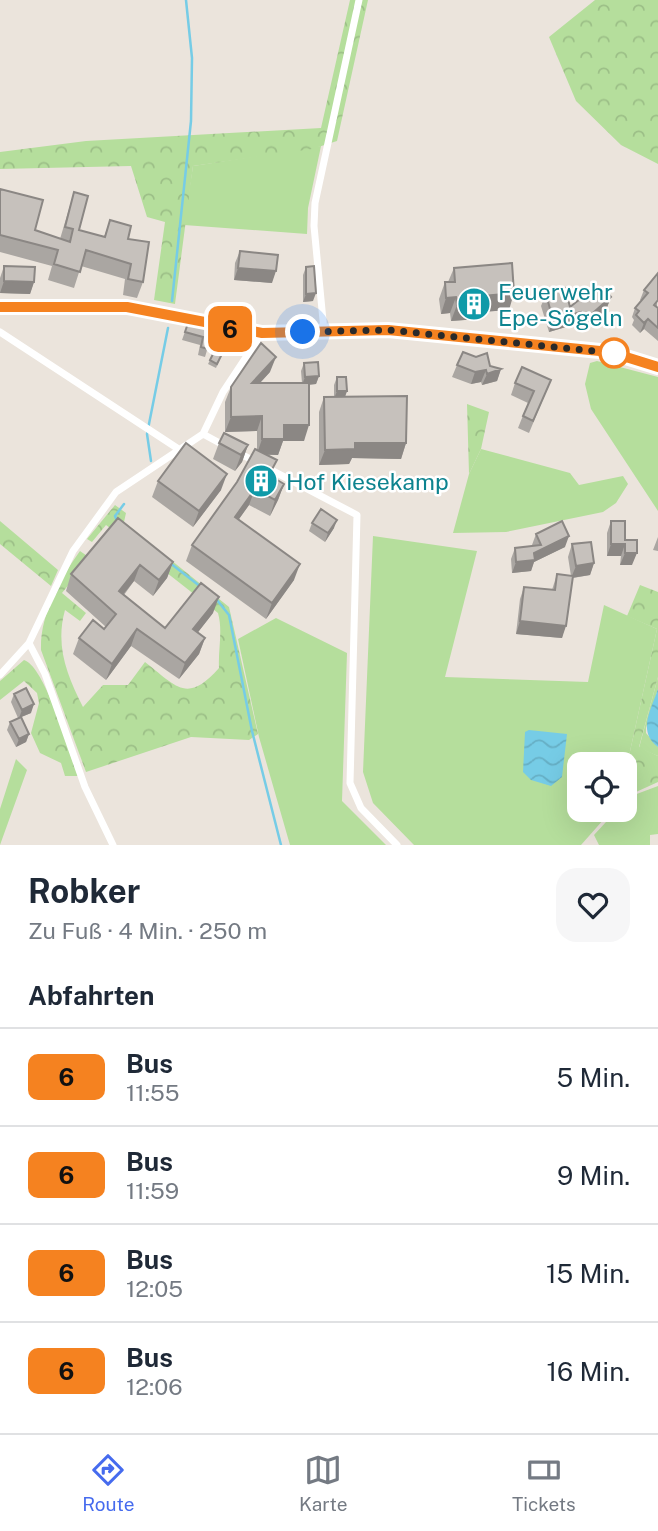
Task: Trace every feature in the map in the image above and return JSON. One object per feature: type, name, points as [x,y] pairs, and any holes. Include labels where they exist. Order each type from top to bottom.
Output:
[{"type":"street","points":[[324,331],[314,226],[315,203],[359,0]]},
{"type":"street","points":[[0,307],[127,307],[262,333],[388,330],[610,352],[658,367]]},
{"type":"street","points":[[0,332],[180,450]]},
{"type":"street","points":[[0,675],[29,643],[68,559],[116,492],[203,434],[223,392],[262,333]]},
{"type":"street","points":[[203,434],[357,515],[350,783],[361,808],[397,845]]},
{"type":"street","points":[[29,643],[45,674],[85,787],[113,845]]},
{"type":"green space","points":[[350,0],[368,0],[337,141],[312,149],[193,166],[175,304],[154,300],[165,222],[147,217],[131,166],[0,169],[0,152],[86,141],[321,128]]},
{"type":"green space","points":[[595,0],[658,0],[658,164],[621,145],[576,101],[549,37]]},
{"type":"green space","points":[[321,146],[308,208],[307,234],[184,225],[193,166]]},
{"type":"green space","points":[[597,361],[658,377],[658,511],[591,409],[585,384],[590,363]]},
{"type":"green space","points":[[467,404],[489,412],[481,449],[469,474]]},
{"type":"green space","points":[[481,449],[570,473],[579,485],[623,476],[628,484],[616,503],[603,512],[506,532],[453,533],[469,474]]},
{"type":"green space","points":[[115,505],[126,513],[124,522],[229,607],[258,734],[249,740],[191,737],[86,772],[41,650],[44,623],[53,597],[80,551],[90,558],[62,593],[86,613],[80,621],[65,610],[61,636],[64,660],[83,707],[103,685],[128,685],[145,662],[174,684],[190,689],[208,679],[219,668],[218,613],[106,525],[92,542],[87,539]]},
{"type":"green space","points":[[0,521],[58,570],[51,586],[0,544]]},
{"type":"green space","points":[[373,536],[477,551],[445,677],[588,682],[604,605],[657,629],[630,752],[567,752],[567,822],[601,822],[581,845],[414,845],[373,803],[363,772]]},
{"type":"green space","points":[[640,585],[658,592],[658,677],[639,747],[658,756],[658,782],[637,792],[637,752],[630,752],[657,629],[627,616]]},
{"type":"green space","points":[[276,618],[347,653],[342,801],[386,845],[290,845],[259,737],[238,639]]},
{"type":"green space","points":[[24,660],[32,666],[48,694],[78,776],[65,776],[61,763],[40,753],[31,733],[39,703],[37,693],[24,681],[0,700],[0,681]]},
{"type":"green space","points":[[658,677],[658,689],[646,733],[658,747],[658,756],[639,748]]},
{"type":"green space","points":[[16,759],[27,770],[0,845],[0,809]]},
{"type":"green space","points":[[658,786],[658,834],[650,835],[650,845],[599,845],[594,835],[606,822],[637,822],[637,794]]},
{"type":"water","points":[[658,689],[658,747],[648,734],[647,727],[649,712]]},
{"type":"water","points":[[529,730],[567,734],[562,777],[551,786],[531,780],[523,772],[525,732]]},
{"type":"building","points":[[0,189],[43,200],[35,230],[70,242],[73,229],[65,227],[74,192],[88,196],[79,230],[105,237],[110,220],[131,226],[128,239],[149,242],[143,282],[128,279],[131,264],[86,250],[80,272],[54,264],[58,250],[0,235]]},
{"type":"building","points":[[240,251],[278,255],[276,271],[238,268]]},
{"type":"building","points":[[512,263],[514,293],[483,296],[484,303],[457,305],[456,297],[446,298],[445,282],[455,282],[454,268]]},
{"type":"building","points":[[4,266],[35,267],[34,282],[4,281]]},
{"type":"building","points":[[314,266],[316,293],[306,294],[306,267]]},
{"type":"building","points":[[658,273],[658,300],[654,305],[658,308],[658,328],[648,319],[644,323],[636,315],[639,311],[635,308],[648,293],[644,290]]},
{"type":"building","points":[[595,287],[602,296],[607,292],[611,297],[586,319],[581,312],[553,320],[546,294],[565,288],[570,307]]},
{"type":"building","points":[[188,323],[213,330],[208,349],[201,347],[203,337],[185,332]]},
{"type":"building","points":[[261,343],[276,357],[252,383],[309,383],[309,425],[284,425],[284,439],[262,439],[262,416],[231,417],[231,387]]},
{"type":"building","points":[[214,352],[221,356],[217,364],[210,360]]},
{"type":"building","points":[[463,352],[476,357],[487,353],[490,366],[501,369],[487,374],[486,370],[475,372],[457,365]]},
{"type":"building","points":[[318,362],[319,376],[305,377],[304,363]]},
{"type":"building","points":[[522,367],[551,380],[533,421],[523,416],[534,391],[515,383]]},
{"type":"building","points":[[337,377],[346,377],[347,391],[337,391]]},
{"type":"building","points":[[407,396],[406,443],[355,443],[355,449],[325,450],[324,397]]},
{"type":"building","points":[[224,433],[248,445],[241,455],[219,443]]},
{"type":"building","points":[[186,443],[227,474],[199,511],[158,481]]},
{"type":"building","points":[[255,449],[277,460],[269,475],[284,484],[275,500],[255,489],[235,517],[300,564],[272,603],[192,545],[237,482]]},
{"type":"building","points":[[321,509],[337,520],[328,533],[312,523]]},
{"type":"building","points":[[118,518],[173,562],[159,580],[140,565],[119,591],[165,628],[201,583],[219,597],[193,629],[205,638],[185,663],[137,629],[112,664],[79,638],[93,620],[104,629],[116,614],[71,574]]},
{"type":"building","points":[[562,521],[569,536],[534,553],[535,560],[516,562],[515,548],[541,545],[536,534]]},
{"type":"building","points":[[611,521],[625,521],[625,540],[637,540],[637,553],[625,553],[625,544],[611,544]]},
{"type":"building","points":[[591,542],[594,563],[576,566],[572,544]]},
{"type":"building","points":[[557,574],[573,576],[566,626],[520,621],[524,587],[555,590]]},
{"type":"building","points":[[26,688],[34,704],[22,710],[14,694]]},
{"type":"building","points":[[21,717],[29,734],[19,739],[10,722]]},
{"type":"waterway","points":[[172,301],[191,121],[192,58],[186,0]]},
{"type":"waterway","points":[[151,461],[147,434],[168,328]]},
{"type":"waterway","points":[[118,523],[115,516],[124,504]]},
{"type":"waterway","points":[[170,563],[201,587]]},
{"type":"waterway","points":[[217,600],[229,615],[252,731],[281,845]]},
{"type":"bus line","name":"6","points":[[0,307],[127,307],[229,329],[262,333],[388,330],[610,352],[658,367]]},
{"type":"place","name":"Feuerwehr Epe-Sögeln","points":[[474,304]]},
{"type":"place","name":"Hof Kiesekamp","points":[[261,481]]},
{"type":"route","points":[[303,332],[388,330],[614,353]]}]
